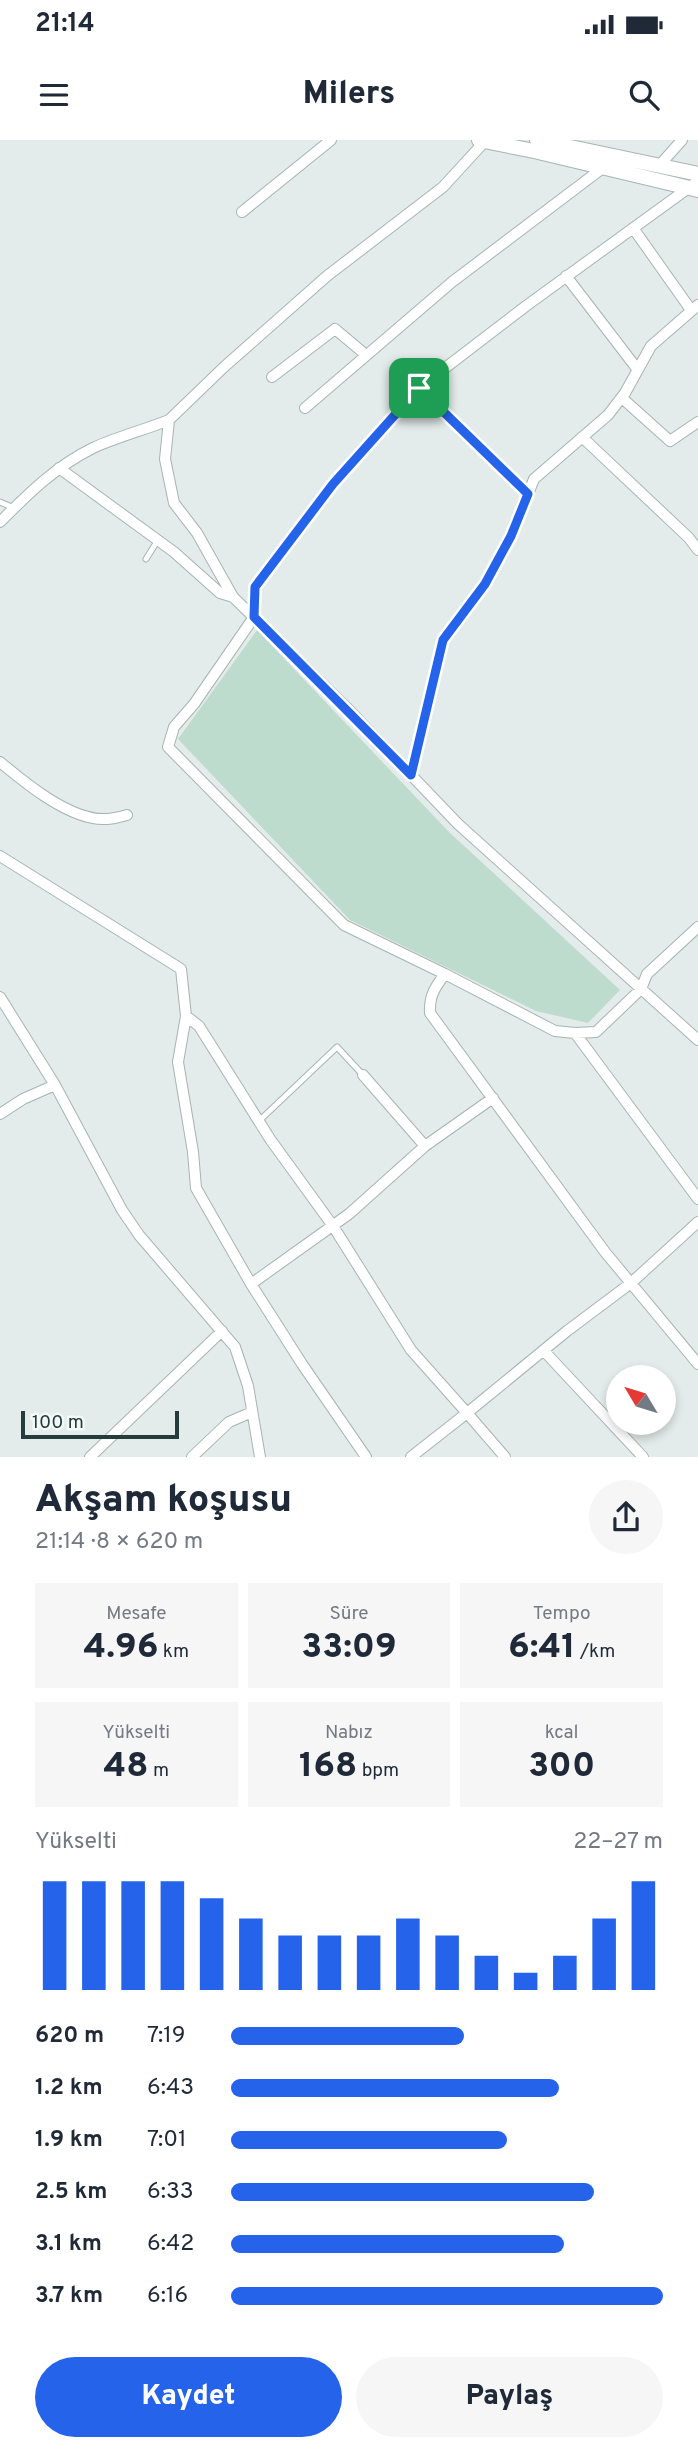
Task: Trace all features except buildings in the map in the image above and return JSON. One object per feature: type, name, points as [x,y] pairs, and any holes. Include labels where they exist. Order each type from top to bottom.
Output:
[{"type":"street","points":[[242,212],[331,140]]},
{"type":"street","points":[[537,140],[698,174]]},
{"type":"street","points":[[658,167],[682,140]]},
{"type":"street","points":[[0,522],[38,485],[93,448],[169,420],[224,367],[327,276],[443,187],[483,141],[695,186]]},
{"type":"street","points":[[305,408],[452,282],[604,167]]},
{"type":"street","points":[[695,186],[566,276],[419,388],[333,484],[255,587],[254,617],[194,704],[174,727],[168,747],[344,925],[555,1031],[596,1032],[641,989],[647,974],[698,927]]},
{"type":"street","points":[[411,775],[443,640],[485,584],[511,536],[534,479],[608,415],[622,398],[651,346],[694,308],[633,228]]},
{"type":"street","points":[[566,276],[638,370]]},
{"type":"street","points":[[272,377],[335,329],[366,355]]},
{"type":"street","points":[[419,388],[528,494]]},
{"type":"street","points":[[622,398],[670,441],[698,422]]},
{"type":"street","points":[[169,420],[165,458],[174,503],[197,533],[233,597],[458,824],[698,1040]]},
{"type":"street","points":[[582,437],[694,535],[698,550]]},
{"type":"street","points":[[60,468],[158,540],[220,593],[233,597]]},
{"type":"street","points":[[0,762],[59,805],[104,820],[127,815]]},
{"type":"street","points":[[0,856],[181,969],[186,1016],[178,1062],[193,1152],[196,1188],[251,1284],[366,1457]]},
{"type":"street","points":[[444,974],[432,992],[430,1013],[631,1283],[698,1364]]},
{"type":"street","points":[[0,997],[55,1085],[122,1210],[139,1235],[222,1331],[239,1355],[248,1386],[260,1457]]},
{"type":"street","points":[[186,1016],[199,1026],[258,1121],[333,1226],[411,1350],[505,1457]]},
{"type":"street","points":[[575,1033],[698,1199]]},
{"type":"street","points":[[363,1075],[425,1146]]},
{"type":"street","points":[[0,1114],[23,1099],[55,1085]]},
{"type":"street","points":[[251,1284],[333,1226],[425,1146],[493,1098]]},
{"type":"street","points":[[411,1457],[631,1283],[698,1222]]},
{"type":"street","points":[[90,1457],[222,1331]]},
{"type":"street","points":[[544,1351],[643,1457]]},
{"type":"street","points":[[192,1457],[229,1422],[252,1412]]},
{"type":"lane","points":[[0,502],[15,508]]},
{"type":"lane","points":[[146,559],[158,540]]},
{"type":"lane","points":[[258,1121],[337,1047],[363,1075]]},
{"type":"green space","points":[[257,630],[449,832],[620,990],[588,1023],[536,1011],[350,920],[178,739]]},
{"type":"route","points":[[419,388],[528,494],[511,536],[485,584],[443,640],[411,775],[254,617],[255,587],[333,484],[419,388]]}]
